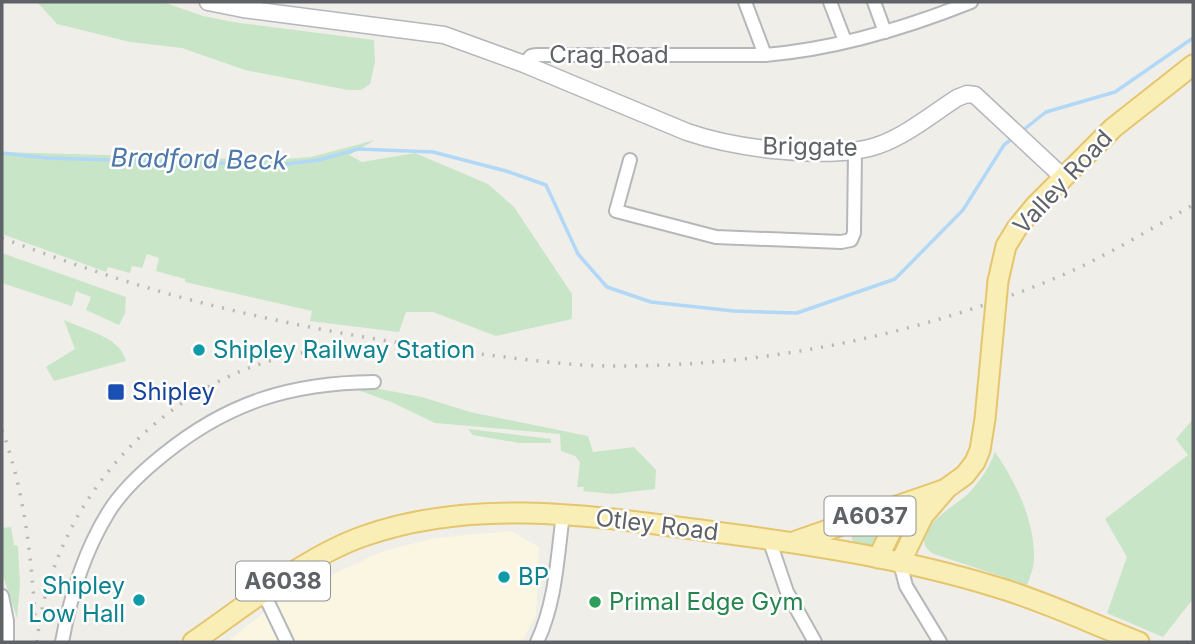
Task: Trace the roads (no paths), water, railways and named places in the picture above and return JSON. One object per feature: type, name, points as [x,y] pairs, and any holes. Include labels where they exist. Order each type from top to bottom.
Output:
[{"type":"main road","name":"Crag Road","points":[[208,2],[444,35],[524,64]]},
{"type":"main road","name":"Briggate","points":[[524,64],[713,141],[777,149],[855,151],[896,137],[957,98],[967,94],[975,95],[1063,178]]},
{"type":"main road","name":"Valley Road","points":[[900,563],[917,526],[947,488],[965,475],[980,450],[998,281],[1006,246],[1017,228],[1112,128],[1193,65]]},
{"type":"main road","name":"Valley Road","points":[[792,542],[947,488]]},
{"type":"main road","name":"Valley Road","points":[[878,558],[895,521],[919,498]]},
{"type":"main road","name":"Otley Road","points":[[193,642],[321,556],[363,536],[416,522],[521,512],[562,514],[769,539],[878,558],[997,587],[1139,642]]},
{"type":"street","points":[[745,2],[765,55]]},
{"type":"street","points":[[830,2],[845,41]]},
{"type":"street","points":[[874,2],[885,32]]},
{"type":"street","name":"Crag Road","points":[[524,64],[531,56],[537,55],[765,55],[796,52],[885,32],[971,2]]},
{"type":"street","points":[[630,160],[616,211],[716,237],[841,242],[851,240],[854,233],[855,151]]},
{"type":"street","points":[[62,642],[71,600],[95,536],[128,487],[151,464],[199,428],[244,405],[284,392],[324,384],[374,382]]},
{"type":"street","points":[[537,642],[548,620],[553,596],[562,514]]},
{"type":"street","points":[[769,539],[787,592],[815,642]]},
{"type":"street","points":[[900,563],[906,586],[940,642]]},
{"type":"street","points":[[264,594],[288,642]]},
{"type":"street","points":[[2,597],[7,621],[7,642]]},
{"type":"waterway","name":"Bradford Beck","points":[[1022,131],[1046,112],[1115,92],[1193,38]]},
{"type":"waterway","name":"Bradford Beck","points":[[2,153],[46,158],[279,165],[319,160],[358,149],[433,152],[506,171],[546,185],[578,254],[607,287],[651,302],[734,311],[797,313],[895,279],[963,210],[1004,145],[1013,138]]},
{"type":"railway","points":[[2,238],[143,286],[226,309],[295,324],[472,353],[568,364],[626,366],[735,360],[789,353],[895,331],[948,316],[1051,280],[1087,264],[1193,205]]},
{"type":"railway","points":[[37,642],[49,581],[73,525],[106,474],[148,429],[197,393],[252,367],[311,351],[373,348]]},
{"type":"railway","points":[[2,430],[16,476],[25,522],[35,616]]},
{"type":"place","name":"Shipley Railway Station","points":[[199,350]]},
{"type":"place","name":"Shipley","points":[[116,392]]},
{"type":"place","name":"BP","points":[[504,577]]},
{"type":"place","name":"Shipley Low Hall","points":[[139,600]]},
{"type":"place","name":"Primal Edge Gym","points":[[595,602]]}]
